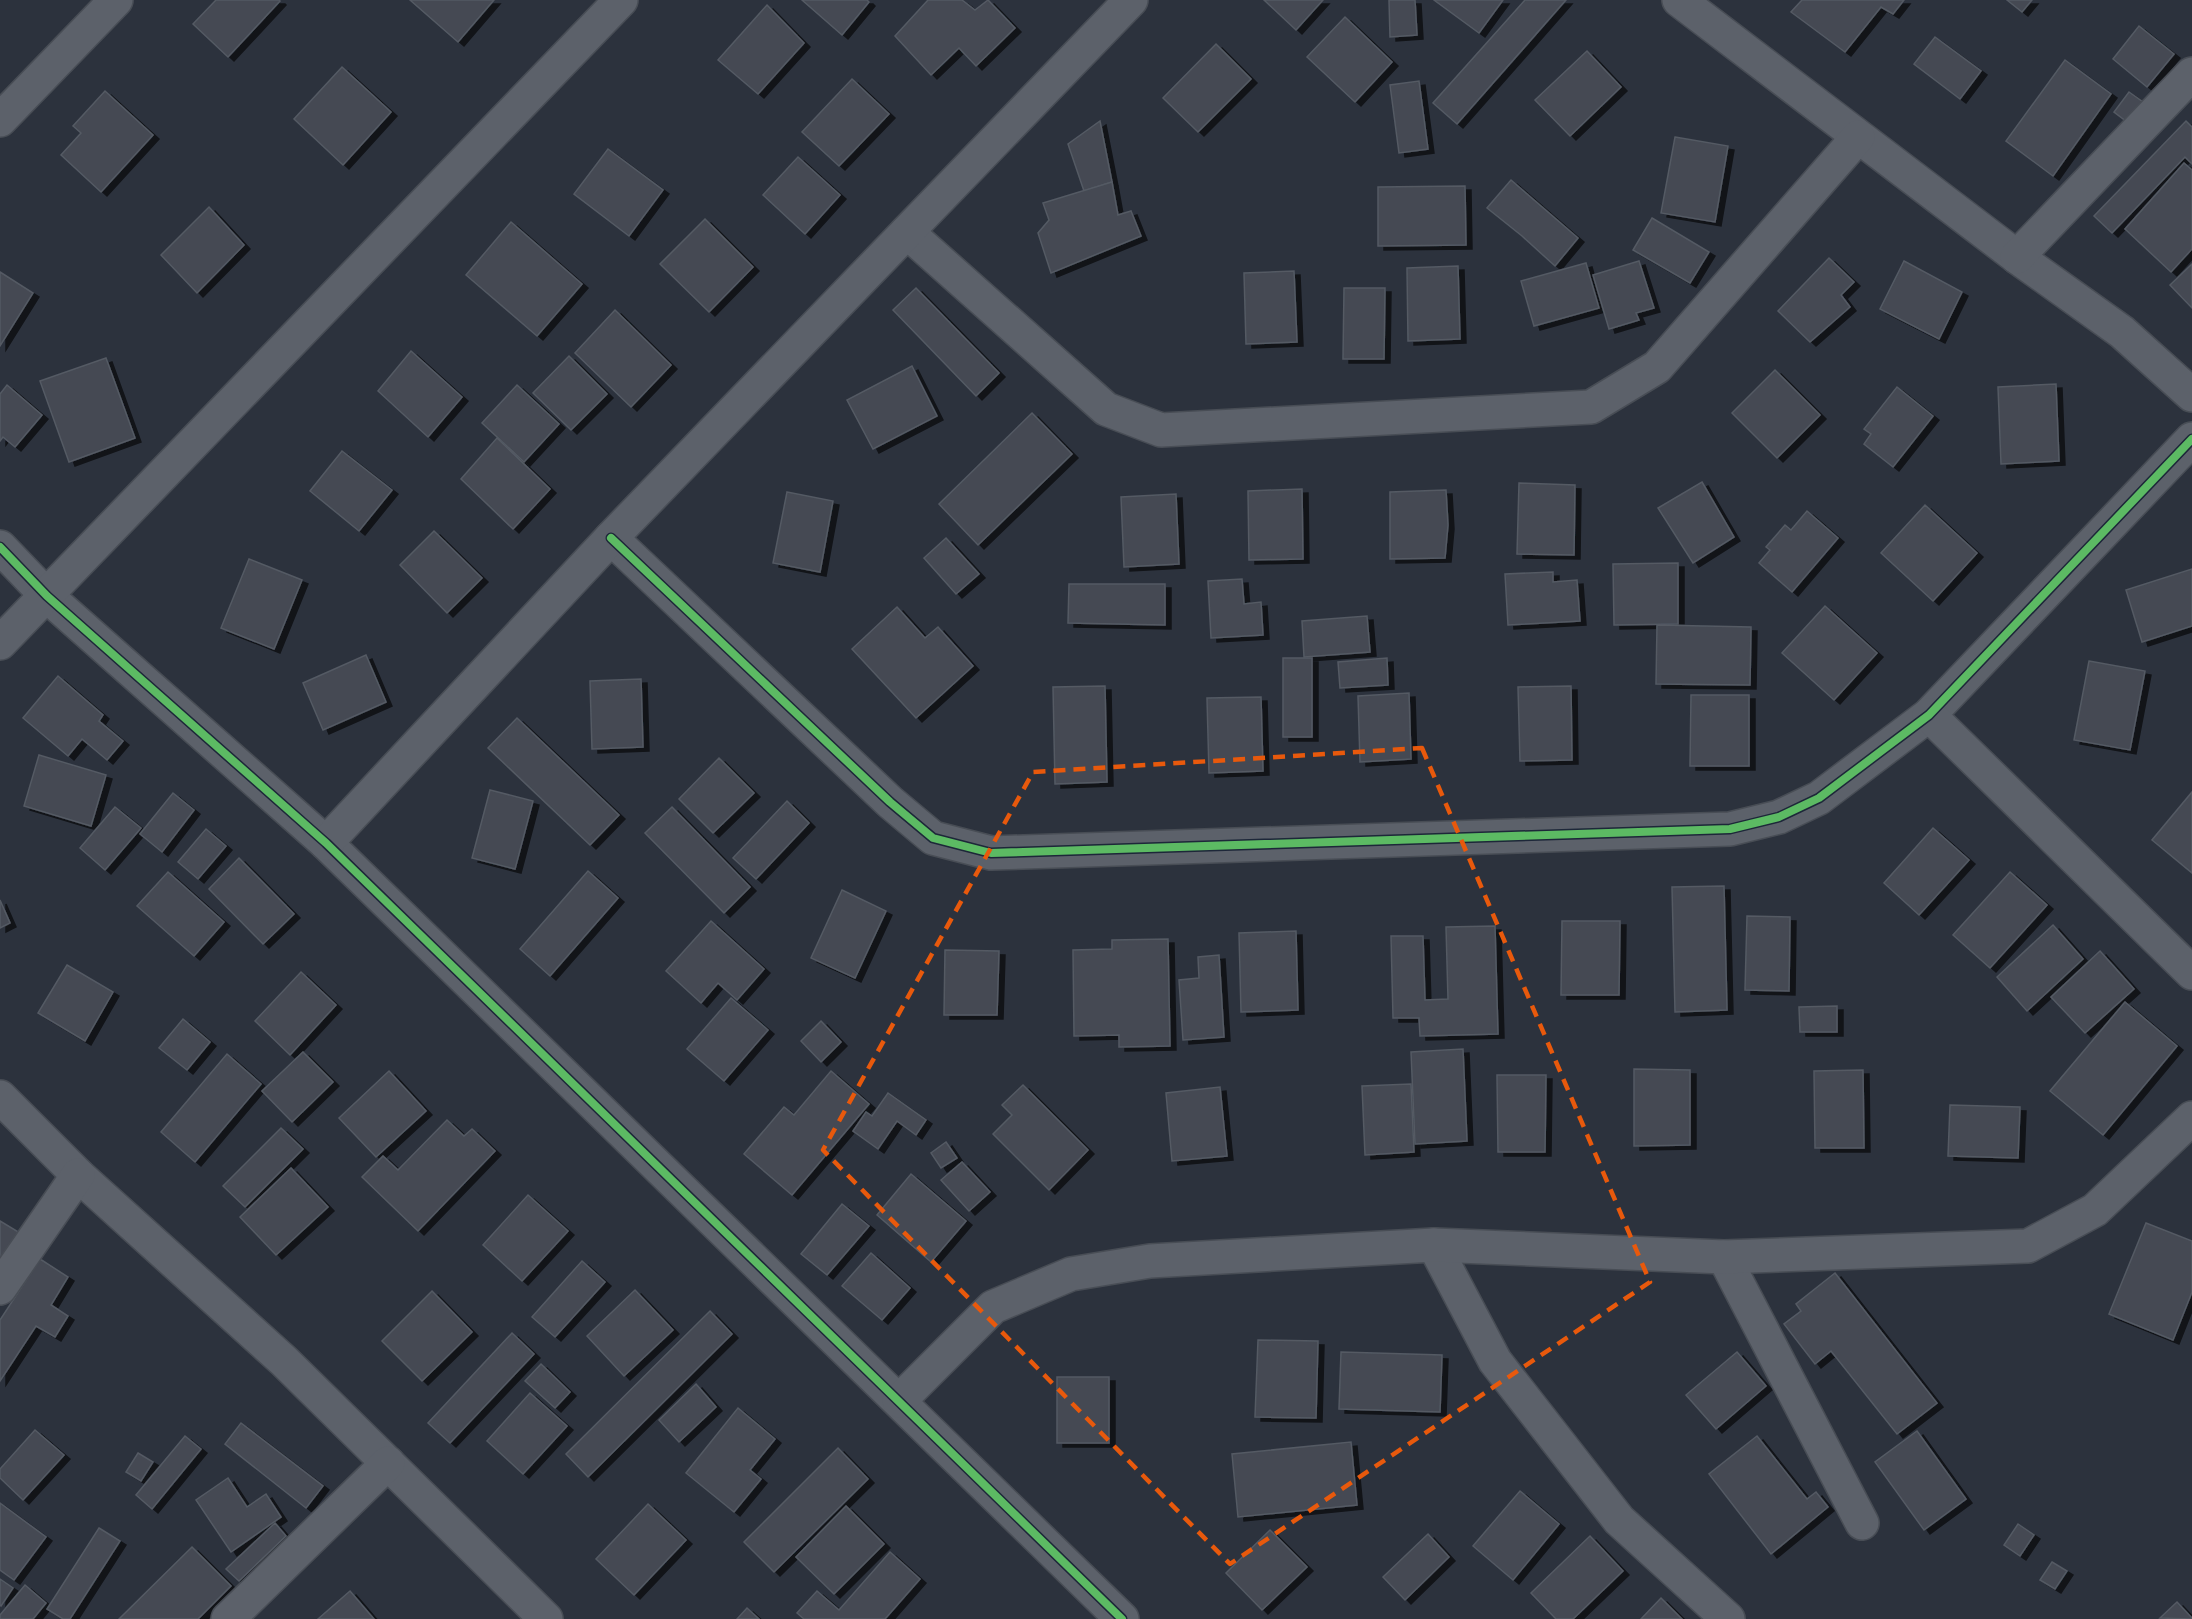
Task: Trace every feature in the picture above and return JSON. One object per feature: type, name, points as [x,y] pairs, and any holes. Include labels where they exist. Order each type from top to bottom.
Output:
[{"type":"street","points":[[0,120],[116,0]]},
{"type":"street","points":[[0,643],[621,0]]},
{"type":"street","points":[[326,843],[611,538],[1131,0]]},
{"type":"street","points":[[1680,0],[2017,257],[2122,332],[2192,395]]},
{"type":"street","points":[[2017,257],[2192,74]]},
{"type":"street","points":[[907,232],[1106,409],[1161,430],[1591,407],[1657,367],[1858,137]]},
{"type":"street","points":[[611,538],[890,802],[933,838],[991,853],[1730,829],[1779,817],[1819,798],[1929,715],[2192,439]]},
{"type":"street","points":[[0,547],[47,596],[326,843],[1122,1619]]},
{"type":"street","points":[[1929,715],[2192,973]]},
{"type":"street","points":[[0,1097],[78,1175],[284,1361],[546,1619]]},
{"type":"street","points":[[899,1401],[993,1307],[1071,1274],[1150,1261],[1434,1245],[1724,1257],[2028,1246],[2095,1210],[2192,1118]]},
{"type":"street","points":[[0,1288],[78,1175]]},
{"type":"street","points":[[1434,1245],[1495,1361],[1619,1520],[1728,1619]]},
{"type":"street","points":[[1724,1257],[1862,1523]]},
{"type":"street","points":[[228,1619],[388,1463]]},
{"type":"highlighted area","points":[[1422,748],[1650,1282],[1230,1564],[823,1150],[1033,772]]},
{"type":"building","points":[[216,0],[280,1],[228,57],[193,24]]},
{"type":"building","points":[[410,0],[494,0],[458,42]]},
{"type":"building","points":[[802,0],[867,0],[869,2],[842,35]]},
{"type":"building","points":[[928,0],[962,0],[975,10],[988,0],[1015,28],[976,66],[959,48],[931,75],[895,36]]},
{"type":"building","points":[[1264,0],[1323,0],[1296,30]]},
{"type":"building","points":[[1389,0],[1415,0],[1417,35],[1390,37]]},
{"type":"building","points":[[1434,0],[1503,0],[1479,33]]},
{"type":"building","points":[[1525,0],[1566,0],[1457,124],[1433,103]]},
{"type":"building","points":[[1802,0],[1904,0],[1893,14],[1881,7],[1845,52],[1791,12]]},
{"type":"building","points":[[2007,0],[2032,0],[2022,12]]},
{"type":"building","points":[[767,5],[804,43],[758,94],[718,60]]},
{"type":"building","points":[[1345,17],[1392,62],[1355,102],[1307,57]]},
{"type":"building","points":[[2139,26],[2174,54],[2147,87],[2113,59]]},
{"type":"building","points":[[1935,37],[1981,71],[1960,99],[1914,64]]},
{"type":"building","points":[[1216,44],[1251,79],[1198,132],[1163,98]]},
{"type":"building","points":[[1587,51],[1621,87],[1570,136],[1535,100]]},
{"type":"building","points":[[2065,60],[2111,94],[2053,176],[2006,141]]},
{"type":"building","points":[[342,67],[391,112],[343,165],[294,119]]},
{"type":"building","points":[[852,79],[889,114],[839,166],[802,132]]},
{"type":"building","points":[[1419,81],[1428,149],[1399,153],[1390,85]]},
{"type":"building","points":[[105,91],[153,135],[101,192],[61,155],[81,133],[73,126]]},
{"type":"building","points":[[2129,92],[2150,107],[2135,128],[2114,112]]},
{"type":"building","points":[[1100,121],[1112,182],[1084,191],[1068,144]]},
{"type":"building","points":[[2186,121],[2192,127],[2192,164],[2185,157],[2112,233],[2094,216]]},
{"type":"building","points":[[1675,137],[1728,146],[1715,222],[1661,213]]},
{"type":"building","points":[[608,149],[663,190],[629,236],[574,194]]},
{"type":"building","points":[[798,157],[840,195],[805,234],[763,195]]},
{"type":"building","points":[[2184,163],[2192,170],[2192,249],[2171,272],[2125,229]]},
{"type":"building","points":[[1511,180],[1578,238],[1555,266],[1487,208]]},
{"type":"building","points":[[1112,182],[1118,215],[1131,211],[1141,236],[1051,273],[1038,233],[1049,220],[1043,203]]},
{"type":"building","points":[[1465,186],[1466,245],[1378,246],[1378,187]]},
{"type":"building","points":[[209,207],[244,245],[197,293],[161,255]]},
{"type":"building","points":[[1652,218],[1709,252],[1690,283],[1633,250]]},
{"type":"building","points":[[705,219],[753,267],[709,312],[660,264]]},
{"type":"building","points":[[511,222],[582,284],[537,336],[466,275]]},
{"type":"building","points":[[1829,258],[1854,282],[1841,295],[1850,307],[1810,342],[1778,311]]},
{"type":"building","points":[[1639,261],[1654,308],[1636,313],[1639,320],[1609,329],[1593,275]]},
{"type":"building","points":[[1904,261],[1962,292],[1939,339],[1880,309]]},
{"type":"building","points":[[1586,263],[1599,308],[1534,326],[1521,281]]},
{"type":"building","points":[[2192,264],[2192,308],[2170,285]]},
{"type":"building","points":[[1458,266],[1460,339],[1408,341],[1407,268]]},
{"type":"building","points":[[1294,271],[1297,342],[1246,344],[1244,273]]},
{"type":"building","points":[[0,272],[33,293],[0,346]]},
{"type":"building","points":[[916,288],[999,373],[976,396],[893,310]]},
{"type":"building","points":[[1344,288],[1385,288],[1384,359],[1343,359]]},
{"type":"building","points":[[615,310],[671,365],[631,407],[575,353]]},
{"type":"building","points":[[411,351],[462,397],[428,437],[378,391]]},
{"type":"building","points":[[569,356],[607,394],[571,430],[533,393]]},
{"type":"building","points":[[106,358],[135,438],[69,462],[40,381]]},
{"type":"building","points":[[912,366],[937,416],[873,449],[847,400]]},
{"type":"building","points":[[1775,370],[1820,415],[1777,458],[1732,413]]},
{"type":"building","points":[[2056,384],[2059,461],[2001,464],[1998,387]]},
{"type":"building","points":[[7,385],[42,415],[15,447],[3,437],[0,441],[0,394]]},
{"type":"building","points":[[517,385],[559,424],[524,462],[482,423]]},
{"type":"building","points":[[1897,387],[1933,416],[1893,467],[1864,444],[1871,434],[1864,429]]},
{"type":"building","points":[[1032,413],[1072,454],[978,545],[939,504]]},
{"type":"building","points":[[497,438],[550,489],[513,529],[461,479]]},
{"type":"building","points":[[342,451],[392,490],[359,531],[310,491]]},
{"type":"building","points":[[1702,482],[1734,537],[1693,563],[1658,508]]},
{"type":"building","points":[[1519,483],[1575,485],[1574,555],[1517,554]]},
{"type":"building","points":[[1302,489],[1303,559],[1249,560],[1248,491]]},
{"type":"building","points":[[1446,490],[1448,525],[1445,558],[1390,559],[1390,492]]},
{"type":"building","points":[[787,492],[833,501],[820,572],[773,563]]},
{"type":"building","points":[[1176,494],[1179,564],[1124,567],[1121,497]]},
{"type":"building","points":[[1925,505],[1977,553],[1933,601],[1881,553]]},
{"type":"building","points":[[1807,511],[1838,538],[1792,592],[1759,563],[1770,550],[1766,547],[1785,525],[1791,530]]},
{"type":"building","points":[[434,531],[482,578],[447,613],[400,565]]},
{"type":"building","points":[[946,538],[979,574],[956,594],[924,558]]},
{"type":"building","points":[[249,559],[302,580],[274,649],[221,628]]},
{"type":"building","points":[[1678,563],[1678,624],[1614,625],[1613,564]]},
{"type":"building","points":[[2192,569],[2192,626],[2142,642],[2126,590]]},
{"type":"building","points":[[1553,572],[1553,582],[1577,580],[1580,621],[1508,625],[1505,574]]},
{"type":"building","points":[[1242,579],[1244,604],[1261,602],[1263,635],[1211,638],[1208,581]]},
{"type":"building","points":[[1069,584],[1165,584],[1165,625],[1068,623]]},
{"type":"building","points":[[1825,606],[1877,653],[1834,700],[1782,653]]},
{"type":"building","points":[[897,607],[925,638],[938,627],[973,666],[916,718],[852,649]]},
{"type":"building","points":[[1367,616],[1370,652],[1304,657],[1302,621]]},
{"type":"building","points":[[1657,625],[1751,627],[1750,685],[1656,684]]},
{"type":"building","points":[[366,655],[386,702],[323,730],[303,683]]},
{"type":"building","points":[[1283,658],[1312,658],[1312,737],[1283,737]]},
{"type":"building","points":[[1387,658],[1388,685],[1340,688],[1338,662]]},
{"type":"building","points":[[2089,661],[2145,671],[2130,750],[2074,740]]},
{"type":"building","points":[[58,676],[103,715],[99,721],[123,741],[107,760],[82,739],[68,756],[23,718]]},
{"type":"building","points":[[641,679],[643,747],[592,749],[590,681]]},
{"type":"building","points":[[1105,686],[1107,782],[1055,784],[1053,687]]},
{"type":"building","points":[[1571,686],[1572,760],[1520,761],[1518,687]]},
{"type":"building","points":[[1409,693],[1411,759],[1360,762],[1358,696]]},
{"type":"building","points":[[1691,695],[1749,695],[1749,766],[1690,766]]},
{"type":"building","points":[[1261,697],[1263,771],[1209,773],[1207,698]]},
{"type":"building","points":[[517,718],[619,815],[590,845],[488,748]]},
{"type":"building","points":[[39,755],[106,775],[91,826],[24,806]]},
{"type":"building","points":[[719,758],[754,793],[713,833],[679,799]]},
{"type":"building","points":[[490,790],[533,801],[515,869],[472,858]]},
{"type":"building","points":[[2192,792],[2192,873],[2152,840]]},
{"type":"building","points":[[173,793],[194,810],[162,852],[140,834]]},
{"type":"building","points":[[787,801],[809,823],[756,879],[733,858]]},
{"type":"building","points":[[115,807],[141,828],[105,870],[80,848]]},
{"type":"building","points":[[672,807],[750,887],[724,913],[645,833]]},
{"type":"building","points":[[1933,828],[1969,860],[1919,915],[1884,883]]},
{"type":"building","points":[[206,829],[226,846],[198,879],[178,862]]},
{"type":"building","points":[[239,858],[294,914],[263,944],[209,889]]},
{"type":"building","points":[[588,871],[618,898],[550,976],[520,949]]},
{"type":"building","points":[[168,872],[224,922],[194,956],[137,906]]},
{"type":"building","points":[[2010,872],[2047,905],[1990,968],[1953,935]]},
{"type":"building","points":[[1724,886],[1727,1010],[1675,1012],[1672,887]]},
{"type":"building","points":[[842,890],[886,911],[855,978],[811,958]]},
{"type":"building","points":[[0,900],[10,923],[0,928]]},
{"type":"building","points":[[1747,916],[1790,917],[1789,991],[1745,990]]},
{"type":"building","points":[[711,921],[764,969],[737,1000],[718,983],[701,1003],[666,971]]},
{"type":"building","points":[[1562,921],[1620,921],[1619,995],[1561,995]]},
{"type":"building","points":[[2053,925],[2083,959],[2027,1011],[1997,977]]},
{"type":"building","points":[[1495,926],[1498,1034],[1420,1036],[1419,1018],[1393,1018],[1391,936],[1423,936],[1425,1000],[1448,999],[1446,927]]},
{"type":"building","points":[[1296,931],[1298,1010],[1241,1012],[1239,933]]},
{"type":"building","points":[[1168,939],[1170,1046],[1119,1047],[1119,1035],[1074,1036],[1073,950],[1112,949],[1112,940]]},
{"type":"building","points":[[945,950],[999,951],[997,1015],[944,1015]]},
{"type":"building","points":[[2100,951],[2134,989],[2085,1033],[2051,997]]},
{"type":"building","points":[[1219,955],[1224,1037],[1183,1040],[1179,980],[1199,978],[1198,957]]},
{"type":"building","points":[[67,965],[113,992],[85,1041],[38,1013]]},
{"type":"building","points":[[301,972],[336,1005],[290,1055],[255,1021]]},
{"type":"building","points":[[731,998],[768,1030],[724,1081],[687,1049]]},
{"type":"building","points":[[2125,1002],[2177,1046],[2103,1135],[2050,1091]]},
{"type":"building","points":[[1837,1006],[1837,1032],[1800,1032],[1799,1007]]},
{"type":"building","points":[[183,1019],[210,1042],[187,1070],[159,1048]]},
{"type":"building","points":[[821,1021],[841,1042],[821,1062],[801,1041]]},
{"type":"building","points":[[1463,1049],[1467,1141],[1415,1144],[1411,1052]]},
{"type":"building","points":[[303,1052],[333,1082],[292,1122],[262,1091]]},
{"type":"building","points":[[227,1054],[261,1084],[195,1162],[161,1132]]},
{"type":"building","points":[[1634,1069],[1690,1070],[1690,1145],[1634,1146]]},
{"type":"building","points":[[1863,1070],[1864,1148],[1815,1148],[1814,1071]]},
{"type":"building","points":[[389,1071],[426,1111],[376,1157],[339,1118]]},
{"type":"building","points":[[831,1071],[869,1104],[792,1195],[744,1154],[784,1107],[794,1115]]},
{"type":"building","points":[[1497,1075],[1546,1075],[1545,1152],[1498,1152]]},
{"type":"building","points":[[1411,1084],[1414,1152],[1365,1155],[1362,1086]]},
{"type":"building","points":[[1023,1085],[1088,1150],[1049,1190],[993,1134],[1012,1115],[1002,1105]]},
{"type":"building","points":[[1220,1087],[1227,1156],[1172,1161],[1166,1093]]},
{"type":"building","points":[[888,1093],[926,1120],[916,1135],[897,1121],[878,1149],[853,1131],[866,1112],[872,1116]]},
{"type":"building","points":[[1950,1105],[2020,1107],[2018,1158],[1948,1156]]},
{"type":"building","points":[[447,1120],[464,1136],[472,1129],[495,1151],[418,1231],[362,1177],[383,1156],[398,1170]]},
{"type":"building","points":[[281,1128],[303,1149],[245,1207],[223,1186]]},
{"type":"building","points":[[946,1142],[957,1158],[941,1168],[931,1153]]},
{"type":"building","points":[[962,1162],[990,1192],[969,1211],[941,1180]]},
{"type":"building","points":[[291,1168],[328,1207],[276,1255],[240,1217]]},
{"type":"building","points":[[911,1174],[966,1221],[931,1262],[877,1215]]},
{"type":"building","points":[[528,1195],[568,1231],[522,1281],[483,1245]]},
{"type":"building","points":[[842,1204],[869,1226],[827,1275],[801,1254]]},
{"type":"building","points":[[0,1221],[20,1233],[0,1267]]},
{"type":"building","points":[[2146,1223],[2192,1241],[2192,1292],[2173,1340],[2109,1314]]},
{"type":"building","points":[[871,1253],[910,1288],[882,1320],[842,1286]]},
{"type":"building","points":[[40,1259],[68,1277],[51,1305],[68,1316],[55,1337],[36,1326],[0,1381],[0,1320]]},
{"type":"building","points":[[582,1261],[605,1282],[555,1337],[532,1317]]},
{"type":"building","points":[[1835,1273],[1937,1403],[1897,1434],[1831,1351],[1815,1364],[1784,1324],[1801,1311],[1796,1304]]},
{"type":"building","points":[[635,1290],[673,1330],[624,1376],[587,1336]]},
{"type":"building","points":[[432,1291],[472,1332],[422,1381],[382,1341]]},
{"type":"building","points":[[710,1311],[732,1334],[588,1477],[566,1454]]},
{"type":"building","points":[[512,1333],[534,1354],[450,1443],[428,1423]]},
{"type":"building","points":[[1258,1340],[1318,1341],[1316,1418],[1255,1417]]},
{"type":"building","points":[[1341,1352],[1442,1355],[1440,1412],[1339,1409]]},
{"type":"building","points":[[1737,1352],[1766,1386],[1716,1429],[1686,1395]]},
{"type":"building","points":[[541,1364],[570,1392],[555,1408],[525,1381]]},
{"type":"building","points":[[1057,1377],[1109,1377],[1109,1443],[1057,1443]]},
{"type":"building","points":[[696,1384],[716,1407],[679,1442],[659,1420]]},
{"type":"building","points":[[530,1393],[567,1426],[523,1474],[487,1441]]},
{"type":"building","points":[[738,1408],[775,1439],[750,1470],[761,1479],[734,1512],[686,1473]]},
{"type":"building","points":[[241,1423],[323,1486],[306,1508],[225,1444]]},
{"type":"building","points":[[35,1430],[64,1455],[23,1500],[0,1478],[0,1469]]},
{"type":"building","points":[[1917,1431],[1966,1499],[1924,1530],[1875,1462]]},
{"type":"building","points":[[185,1436],[201,1449],[152,1509],[136,1495]]},
{"type":"building","points":[[1757,1436],[1807,1499],[1816,1492],[1828,1507],[1771,1554],[1709,1474]]},
{"type":"building","points":[[1351,1442],[1357,1505],[1238,1517],[1232,1454]]},
{"type":"building","points":[[838,1448],[868,1479],[774,1572],[744,1542]]},
{"type":"building","points":[[138,1453],[153,1462],[141,1481],[126,1472]]},
{"type":"building","points":[[228,1478],[247,1507],[266,1494],[281,1517],[231,1552],[196,1500]]},
{"type":"building","points":[[1520,1491],[1559,1524],[1513,1580],[1473,1546]]},
{"type":"building","points":[[0,1503],[46,1537],[14,1580],[0,1570]]},
{"type":"building","points":[[648,1504],[686,1540],[634,1595],[596,1559]]},
{"type":"building","points":[[846,1506],[884,1544],[834,1594],[796,1557]]},
{"type":"building","points":[[275,1523],[286,1536],[239,1581],[226,1569]]},
{"type":"building","points":[[2018,1524],[2034,1535],[2020,1556],[2004,1545]]},
{"type":"building","points":[[99,1528],[120,1541],[70,1619],[63,1619],[47,1609]]},
{"type":"building","points":[[1270,1530],[1307,1567],[1262,1610],[1226,1573]]},
{"type":"building","points":[[1428,1534],[1449,1557],[1405,1600],[1383,1577]]},
{"type":"building","points":[[1590,1536],[1623,1571],[1573,1619],[1556,1619],[1531,1593]]},
{"type":"building","points":[[192,1547],[231,1586],[198,1619],[119,1619]]},
{"type":"building","points":[[890,1552],[920,1579],[885,1619],[804,1619],[797,1613],[817,1591],[839,1610]]},
{"type":"building","points":[[2052,1562],[2067,1571],[2055,1589],[2040,1580]]},
{"type":"building","points":[[0,1579],[13,1588],[1,1606],[0,1605]]},
{"type":"building","points":[[25,1585],[46,1603],[33,1619],[0,1619],[0,1615]]},
{"type":"building","points":[[350,1591],[374,1619],[318,1619]]},
{"type":"building","points":[[1661,1598],[1682,1619],[1641,1619]]},
{"type":"building","points":[[2177,1602],[2192,1619],[2160,1618]]},
{"type":"building","points":[[747,1608],[759,1619],[737,1619]]},
{"type":"cycle path","points":[[611,538],[890,802],[933,838],[991,853],[1730,829],[1779,817],[1819,798],[1929,715],[2192,439]]},
{"type":"cycle path","points":[[0,547],[47,596],[326,843],[1122,1619]]}]
